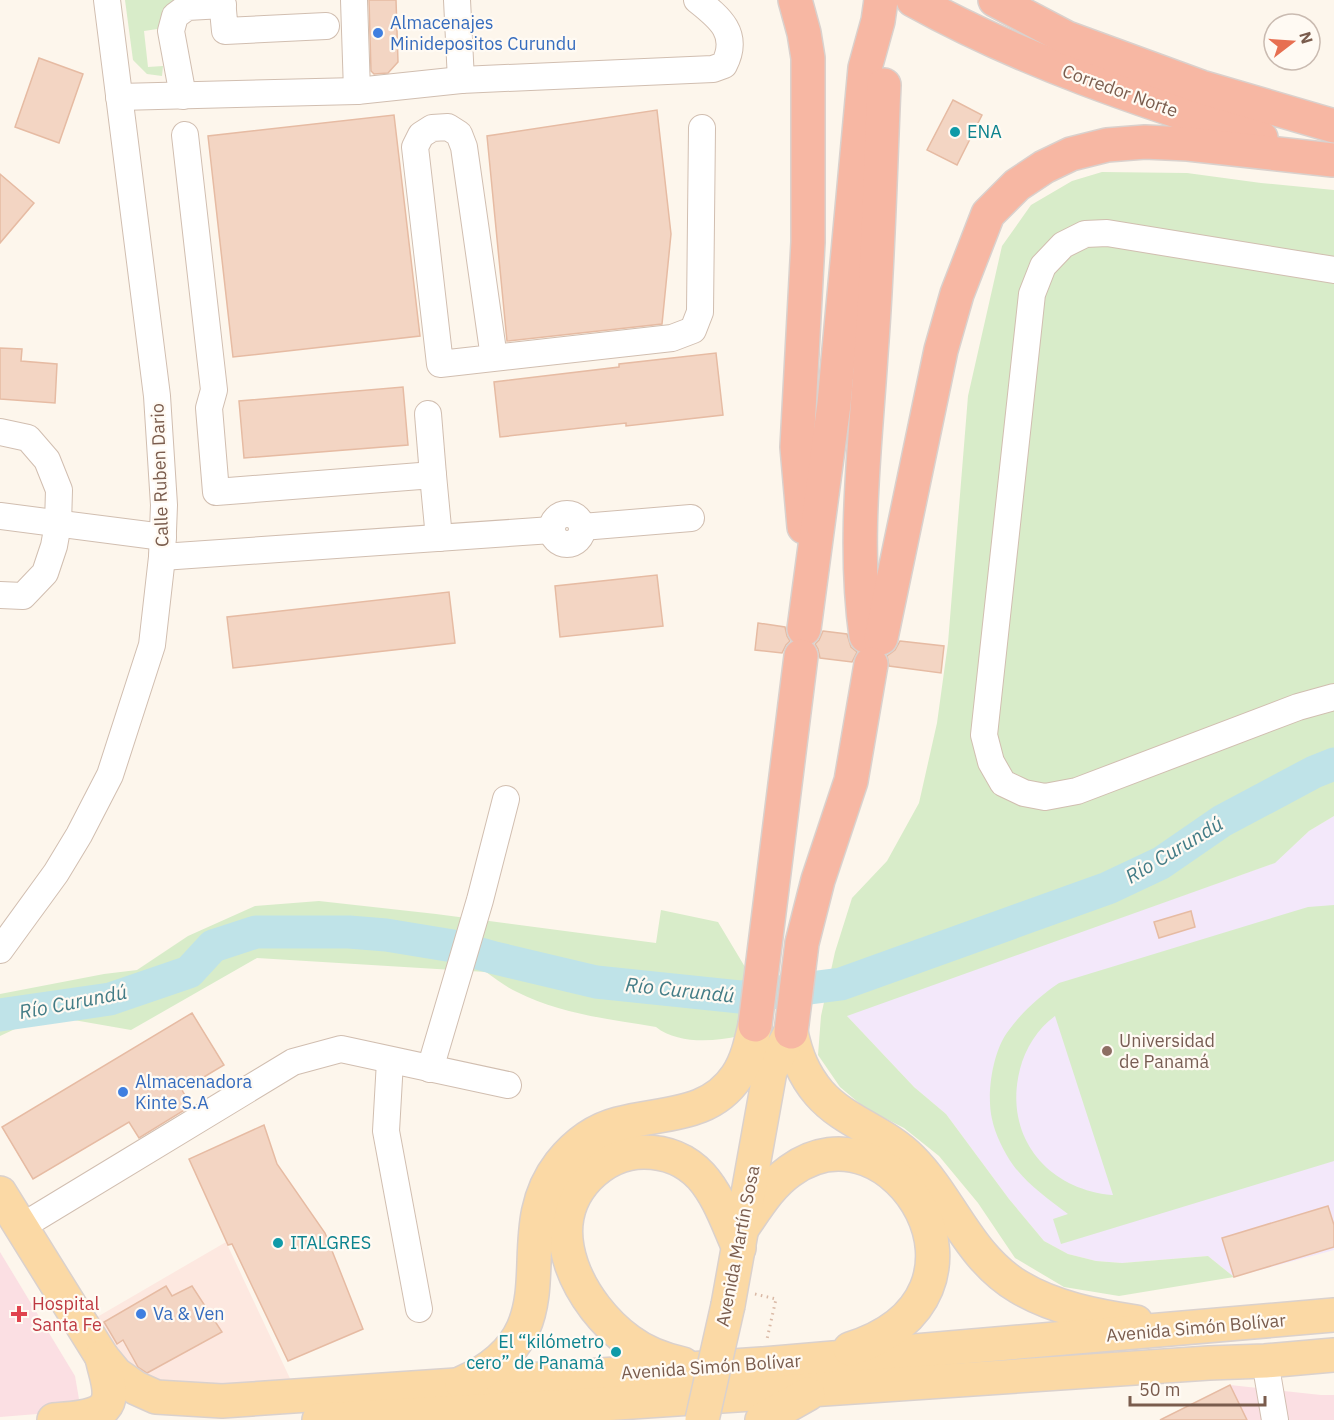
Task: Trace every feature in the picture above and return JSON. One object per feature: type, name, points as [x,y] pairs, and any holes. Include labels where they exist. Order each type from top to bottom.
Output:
[{"type":"highway","points":[[795,0],[808,58],[808,242],[797,447],[809,591]]},
{"type":"highway","name":"Corredor Norte","points":[[996,0],[1067,38],[1201,87],[1334,126]]},
{"type":"highway","name":"Corredor Norte","points":[[926,7],[1051,66],[1135,97],[1333,160]]},
{"type":"highway","points":[[755,1022],[834,404],[865,68],[880,11]]},
{"type":"highway","points":[[873,646],[862,602],[861,508],[875,300],[885,61],[880,11]]},
{"type":"highway","points":[[792,1029],[802,943],[819,880],[851,781],[873,646],[941,350],[957,294],[988,214],[1017,185],[1044,167],[1071,154],[1107,145],[1145,142],[1188,144],[1333,160]]},
{"type":"main road","name":"Avenida Martín Sosa","points":[[755,1022],[770,1071]]},
{"type":"main road","points":[[456,1386],[492,1368],[521,1332],[533,1297],[535,1234],[539,1206],[548,1183],[560,1164],[583,1141],[611,1126],[689,1111],[715,1099],[739,1073],[747,1056],[755,1022]]},
{"type":"main road","name":"Avenida Martín Sosa","points":[[702,1420],[728,1305],[770,1071],[792,1029]]},
{"type":"main road","points":[[792,1029],[800,1066],[819,1094],[833,1106],[886,1139],[911,1158],[989,1264],[1018,1286],[1054,1303],[1100,1315],[1152,1324],[1213,1327]]},
{"type":"main road","points":[[699,1368],[664,1359],[631,1343],[616,1331],[595,1307],[574,1276],[569,1262],[566,1232],[570,1205],[583,1182],[604,1163],[626,1154],[655,1152],[666,1154],[691,1166],[708,1185],[741,1238],[768,1191],[790,1171],[815,1158],[856,1156],[881,1166],[904,1185],[920,1204],[929,1229],[933,1254],[927,1286],[917,1304],[903,1321],[879,1337],[854,1348],[762,1420]]},
{"type":"main road","points":[[0,1193],[102,1357],[109,1390],[108,1403],[103,1409],[87,1416],[54,1420]]},
{"type":"main road","name":"Avenida Simón Bolívar","points":[[319,1420],[601,1413],[818,1374],[1213,1327],[1334,1315]]},
{"type":"main road","name":"Avenida Simón Bolívar","points":[[102,1357],[116,1374],[136,1388],[156,1397],[222,1401],[762,1364],[818,1374],[1264,1361],[1334,1355]]},
{"type":"street","name":"Calle Ruben Dario","points":[[0,950],[56,873],[79,835],[110,775],[152,645],[165,505],[157,396],[107,0]]},
{"type":"street","points":[[354,0],[357,91]]},
{"type":"street","points":[[457,0],[461,80]]},
{"type":"street","points":[[119,97],[357,91],[461,80],[713,69],[724,65],[729,55],[729,35],[725,24],[717,15],[697,0]]},
{"type":"street","points":[[183,96],[171,31],[175,16],[187,7],[222,2],[225,31],[326,26]]},
{"type":"street","points":[[494,358],[464,147],[459,134],[448,127],[432,128],[421,135],[415,147],[440,364],[494,358],[672,338],[693,330],[700,312],[702,128]]},
{"type":"street","points":[[185,135],[214,390],[209,408],[216,492],[434,475]]},
{"type":"street","points":[[1334,270],[1107,233],[1085,234],[1063,244],[1042,266],[1032,294],[984,735],[991,762],[1003,783],[1024,793],[1046,797],[1077,791],[1298,707],[1334,697]]},
{"type":"street","points":[[428,414],[439,538]]},
{"type":"street","points":[[0,432],[28,438],[47,460],[59,490],[58,524],[45,573],[23,596],[0,595]]},
{"type":"street","points":[[0,516],[58,524],[162,547],[439,538],[552,530],[558,517],[567,514],[576,517],[582,527],[691,518]]},
{"type":"street","points":[[430,1069],[480,900],[506,799]]},
{"type":"street","points":[[21,1227],[293,1062],[341,1050],[508,1085]]},
{"type":"street","points":[[390,1060],[386,1131],[419,1309]]},
{"type":"street","points":[[1264,1361],[1275,1420]]},
{"type":"path","points":[[762,1364],[776,1299]]},
{"type":"shaded area","name":"Universidad de Panamá","points":[[1334,816],[1334,1250],[1234,1277],[1208,1256],[1122,1263],[1096,1261],[1068,1254],[1044,1241],[1009,1199],[946,1114],[914,1087],[846,1015],[1274,863],[1309,831]]},
{"type":"shaded area","points":[[226,1242],[294,1387],[176,1392],[124,1366],[92,1320]]},
{"type":"shaded area","name":"Hospital Santa Fe","points":[[0,1252],[75,1376],[79,1399],[62,1412],[0,1417]]},
{"type":"shaded area","points":[[1230,1385],[1334,1395],[1334,1420],[1160,1420]]},
{"type":"green space","points":[[125,0],[191,0],[164,28],[144,31],[148,67],[163,66],[162,76],[147,74],[133,60]]},
{"type":"green space","points":[[1102,172],[1187,173],[1334,190],[1334,816],[1309,831],[1275,863],[847,1016],[914,1087],[946,1114],[1009,1199],[1044,1241],[1068,1254],[1096,1261],[1122,1263],[1208,1256],[1234,1277],[1119,1296],[1064,1287],[1015,1258],[978,1203],[939,1156],[904,1128],[865,1108],[840,1087],[818,1055],[821,1016],[835,952],[852,898],[887,861],[919,803],[937,723],[948,643],[968,396],[1002,246],[1031,205],[1072,181]]},
{"type":"green space","points":[[319,901],[656,943],[661,910],[718,922],[745,967],[739,1036],[718,1040],[685,1039],[665,1033],[656,1027],[567,1011],[517,992],[486,972],[257,958],[131,1030],[45,1015],[0,1036],[0,994],[137,970],[188,936],[255,906]]},
{"type":"green space","points":[[1334,905],[1334,1161],[1061,1244],[1053,1219],[1068,1214],[1025,1179],[1013,1165],[993,1125],[990,1109],[992,1072],[1003,1038],[1032,1004],[1059,983],[1308,907]],"holes":[[[1055,1016],[1113,1195],[1088,1191],[1067,1182],[1049,1170],[1035,1154],[1024,1136],[1018,1116],[1016,1093],[1020,1069],[1033,1039]]]},
{"type":"building","points":[[369,0],[396,0],[398,62],[388,73],[374,74],[371,71]]},
{"type":"building","points":[[39,58],[83,74],[59,143],[15,127]]},
{"type":"building","name":"ENA","points":[[953,100],[982,115],[957,165],[927,150]]},
{"type":"building","points":[[657,110],[671,234],[662,324],[507,341],[487,136]]},
{"type":"building","points":[[394,115],[420,336],[233,357],[208,136]]},
{"type":"building","points":[[0,174],[34,203],[0,243]]},
{"type":"building","points":[[0,348],[22,349],[21,361],[57,364],[55,403],[0,399]]},
{"type":"building","points":[[716,353],[723,415],[500,437],[494,382]]},
{"type":"building","points":[[403,387],[408,445],[244,458],[239,401]]},
{"type":"building","points":[[657,575],[663,626],[560,637],[555,586]]},
{"type":"building","points":[[449,592],[455,643],[233,668],[227,617]]},
{"type":"building","points":[[758,623],[785,627],[790,641],[782,653],[755,650]]},
{"type":"building","points":[[823,631],[847,634],[851,647],[857,652],[852,662],[820,658],[815,644]]},
{"type":"building","points":[[900,641],[944,646],[941,673],[889,666],[887,656],[895,650]]},
{"type":"building","points":[[1191,911],[1195,927],[1159,938],[1154,922]]},
{"type":"building","points":[[192,1013],[224,1065],[182,1090],[191,1106],[139,1138],[129,1122],[33,1179],[2,1127]]},
{"type":"building","name":"ITALGRES","points":[[264,1125],[277,1164],[325,1233],[363,1329],[288,1361],[232,1244],[228,1245],[189,1159]]},
{"type":"building","points":[[1328,1206],[1334,1225],[1334,1247],[1234,1277],[1222,1238]]},
{"type":"building","points":[[166,1286],[172,1296],[192,1286],[222,1332],[147,1373],[138,1367],[123,1340],[117,1344],[104,1322]]},
{"type":"building","points":[[1230,1385],[1247,1420],[1160,1420]]},
{"type":"waterway","name":"Río Curundú","points":[[0,1015],[110,999],[189,972],[213,946],[256,932],[349,932],[386,935],[453,946],[596,982],[740,997],[841,984],[1108,888],[1161,863],[1222,821],[1314,772],[1334,764]]},
{"type":"place","name":"Almacenajes Minidepositos Curundu","points":[[378,33]]},
{"type":"place","name":"ENA","points":[[955,132]]},
{"type":"place","name":"Universidad de Panamá","points":[[1107,1051]]},
{"type":"place","name":"Almacenadora Kinte S.A","points":[[123,1092]]},
{"type":"place","name":"ITALGRES","points":[[278,1243]]},
{"type":"place","name":"Hospital Santa Fe","points":[[19,1314]]},
{"type":"place","name":"Va & Ven","points":[[141,1314]]},
{"type":"place","name":"El “kilómetro cero” de Panamá","points":[[616,1352]]}]
